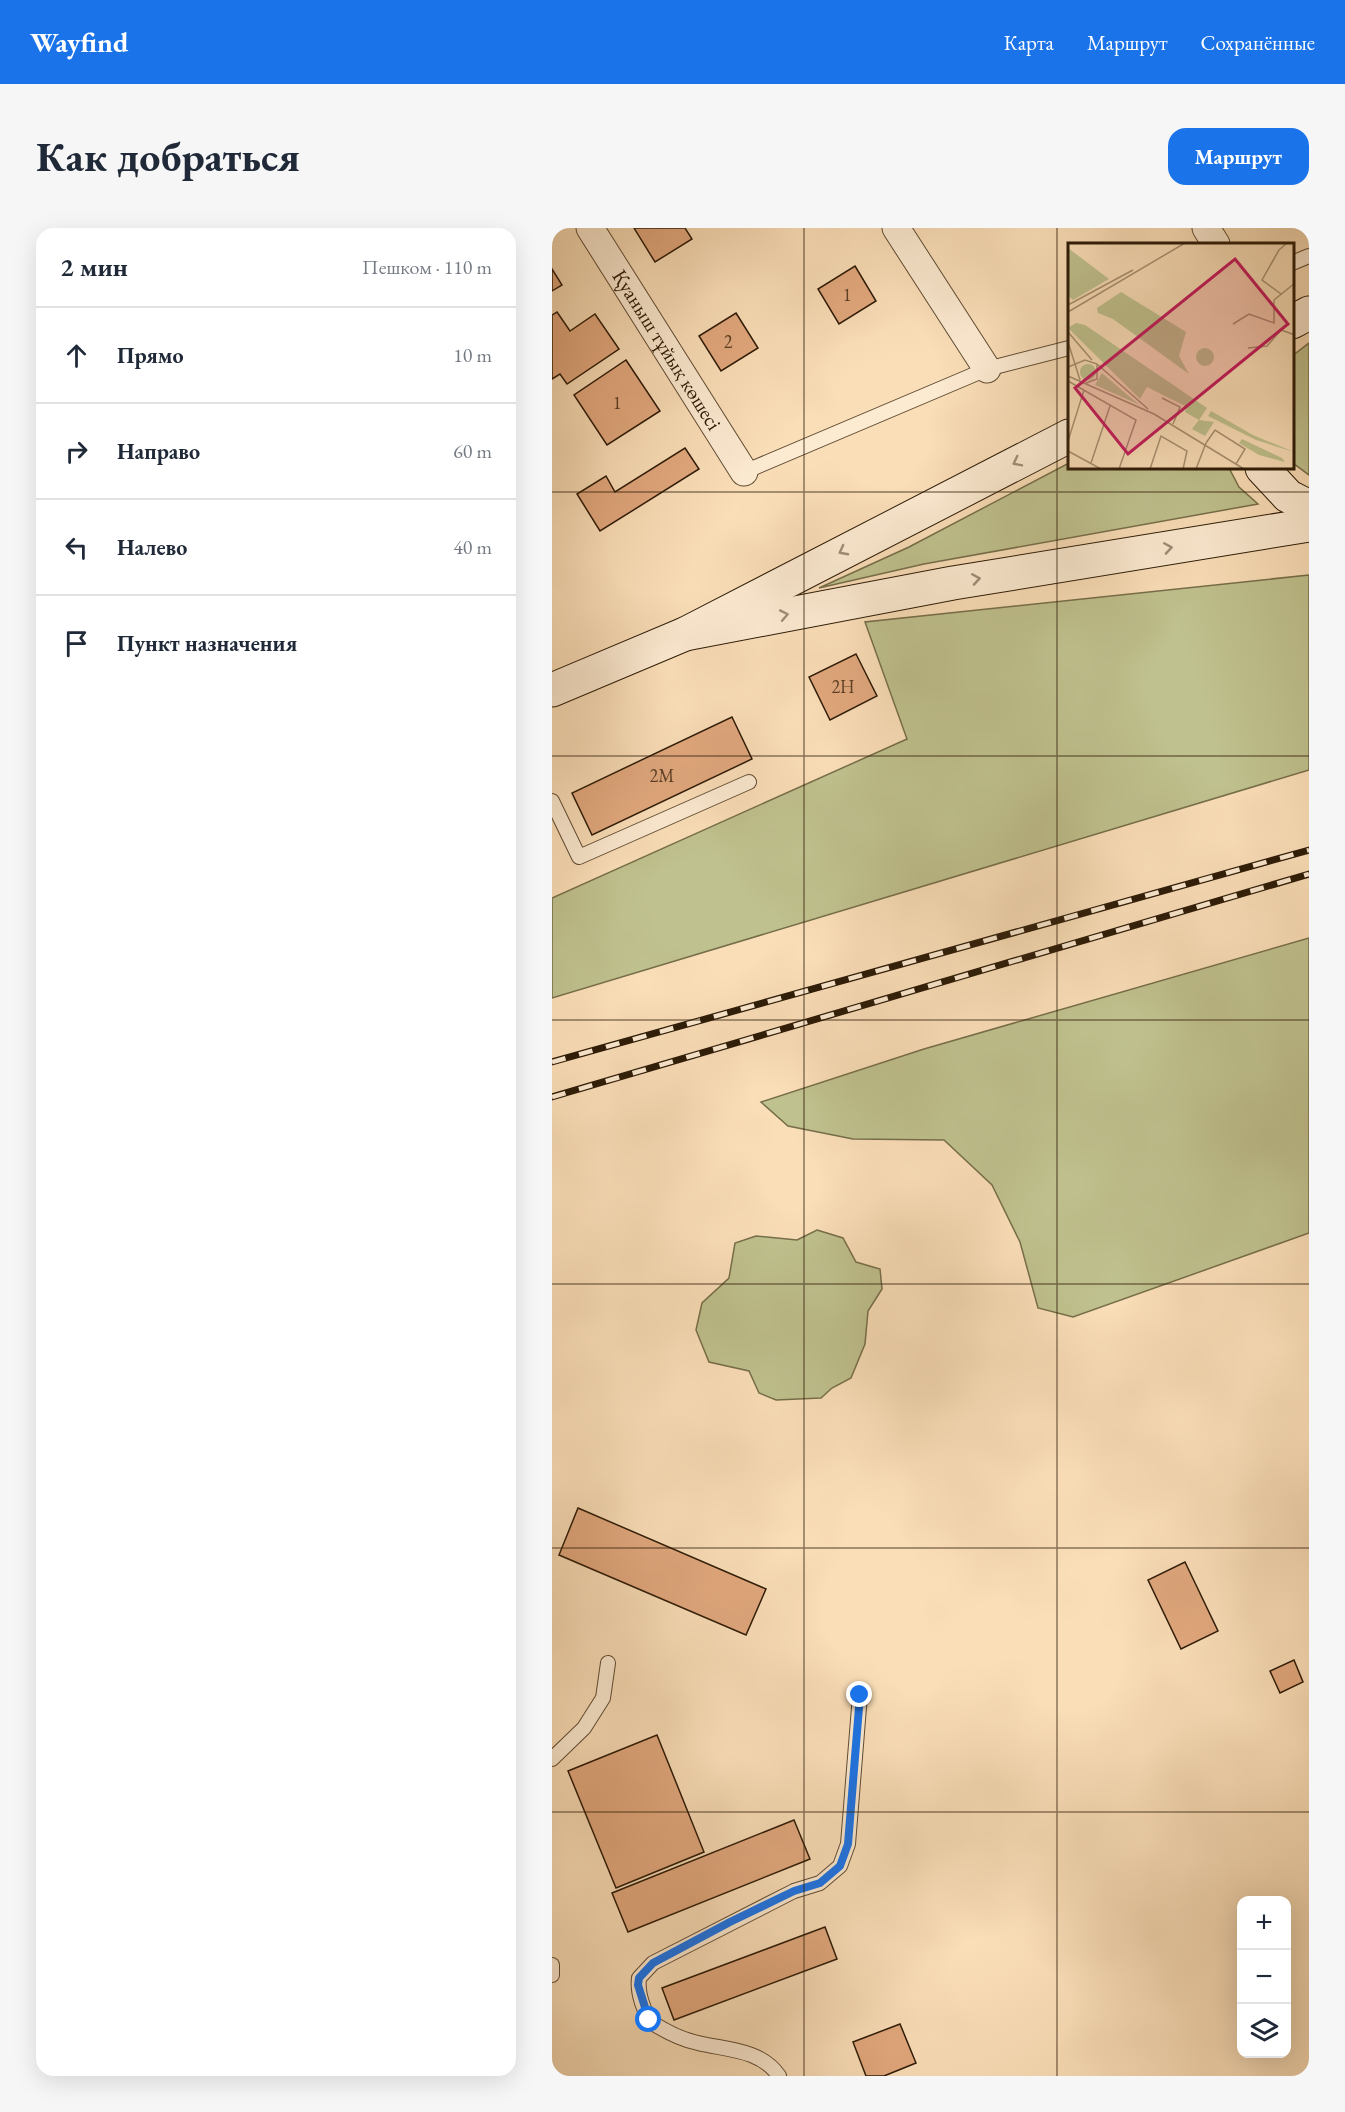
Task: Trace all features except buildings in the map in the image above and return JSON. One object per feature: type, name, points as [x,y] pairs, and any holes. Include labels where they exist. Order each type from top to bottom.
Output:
[{"type":"main road","points":[[552,690],[685,634],[1068,437]]},
{"type":"main road","points":[[1264,470],[1288,496],[1309,507]]},
{"type":"main road","points":[[685,634],[952,583],[1309,525]]},
{"type":"street","name":"Қуаныш тұйық көшесі","points":[[591,228],[744,472]]},
{"type":"street","points":[[896,228],[987,369]]},
{"type":"street","points":[[1206,228],[1215,243]]},
{"type":"lane","points":[[1294,263],[1309,256]]},
{"type":"lane","points":[[744,472],[987,369],[1068,348]]},
{"type":"lane","points":[[552,801],[579,857],[749,782]]},
{"type":"lane","points":[[552,1759],[584,1728],[603,1698],[609,1663]]},
{"type":"lane","points":[[779,2076],[763,2061],[746,2053],[726,2047],[697,2043],[654,2024],[649,2020],[646,2011],[638,1985],[639,1978],[653,1963],[794,1891],[820,1883],[840,1866],[848,1844],[860,1695]]},
{"type":"lane","points":[[552,1965],[552,1975]]},
{"type":"green space","points":[[1309,343],[1309,475],[1294,464],[1294,354]]},
{"type":"green space","points":[[1068,464],[1068,470],[1230,470],[1239,487],[1258,504],[924,564],[819,588],[909,547]]},
{"type":"green space","points":[[1309,575],[1309,770],[552,998],[552,898],[907,739],[865,622]]},
{"type":"green space","points":[[1309,938],[1309,1233],[1073,1317],[1038,1308],[1020,1242],[992,1185],[944,1140],[853,1139],[788,1126],[761,1102],[924,1049]]},
{"type":"green space","points":[[817,1230],[843,1238],[856,1262],[880,1269],[882,1289],[868,1311],[865,1344],[851,1378],[832,1388],[821,1398],[776,1400],[759,1393],[749,1371],[709,1362],[696,1330],[702,1303],[729,1278],[735,1243],[756,1236],[797,1240]]},
{"type":"railway","points":[[552,1062],[1309,850]]},
{"type":"railway","points":[[552,1097],[1309,874]]},
{"type":"route","points":[[649,2020],[638,1985],[639,1978],[653,1963],[794,1891],[820,1883],[840,1866],[848,1844],[860,1695]]}]
